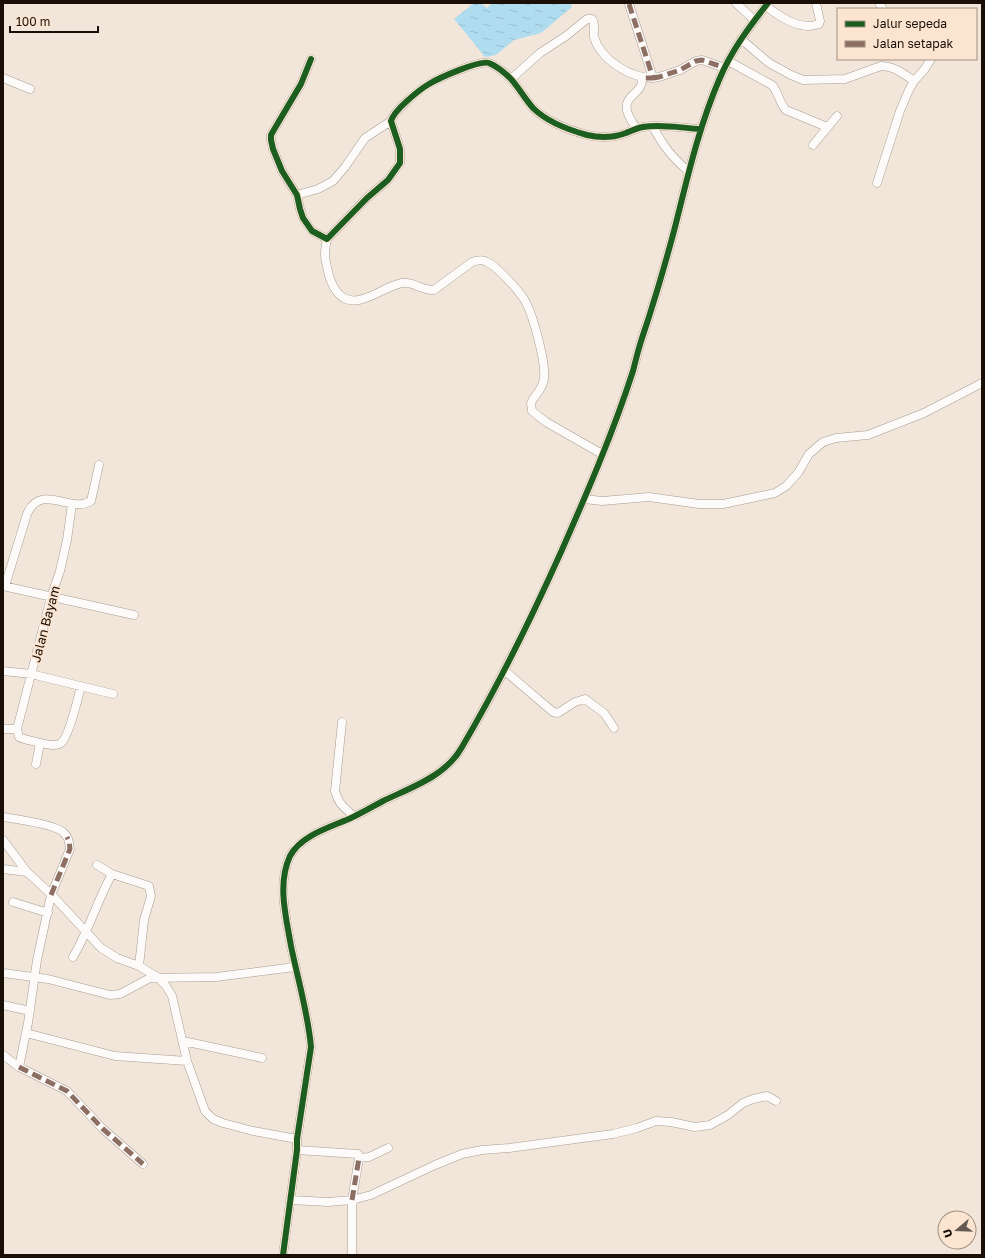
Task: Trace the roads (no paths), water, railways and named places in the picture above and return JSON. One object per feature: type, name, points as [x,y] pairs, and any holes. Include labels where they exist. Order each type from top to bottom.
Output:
[{"type":"street","points":[[736,3],[754,20]]},
{"type":"street","points":[[283,1255],[297,1150],[297,1139],[311,1047],[284,901],[283,881],[290,856],[296,848],[311,836],[354,817],[430,778],[449,765],[461,750],[505,671],[536,606],[585,499],[617,418],[653,305],[700,129],[726,64],[741,39],[767,4],[786,20],[799,24],[815,25],[819,24],[820,21],[816,3]]},
{"type":"street","points":[[629,4],[652,78]]},
{"type":"street","points":[[511,79],[540,53],[588,19],[592,19],[594,22],[594,36],[598,47],[606,58],[616,65],[642,78],[659,77],[680,70],[696,61],[702,60],[726,64],[772,85],[786,110],[827,127]]},
{"type":"street","points":[[741,39],[769,63],[798,78],[845,79],[881,66],[886,66],[899,71],[914,81]]},
{"type":"street","points":[[311,59],[301,84],[271,135],[270,140],[282,171],[297,195],[300,209],[308,226],[312,231],[327,239]]},
{"type":"street","points":[[877,183],[900,111],[914,81],[930,60]]},
{"type":"street","points":[[297,195],[318,189],[333,181],[365,138],[391,121],[395,113],[426,86],[437,79],[471,66],[484,63],[488,63],[511,79],[534,108],[551,121],[581,133],[597,137],[616,136],[637,129],[653,127],[700,129]]},
{"type":"street","points":[[3,78],[30,89]]},
{"type":"street","points":[[637,129],[630,119],[627,112],[627,106],[631,96],[641,86],[642,78]]},
{"type":"street","points":[[813,145],[837,116]]},
{"type":"street","points":[[391,121],[400,149],[400,163],[388,180],[367,198],[327,239],[325,256],[332,286],[342,297],[348,300],[360,300],[406,282],[427,291],[434,290],[472,262],[486,261],[506,277],[524,299],[535,327],[541,353],[544,379],[538,394],[531,403],[532,411],[546,422],[602,454]]},
{"type":"street","points":[[653,127],[663,146],[688,171]]},
{"type":"street","points":[[585,499],[602,501],[649,497],[699,504],[723,504],[775,492],[786,486],[798,473],[809,454],[823,442],[836,438],[868,435],[924,413],[982,383]]},
{"type":"street","points":[[99,465],[91,501],[88,503],[72,504],[51,498],[41,500],[32,505],[27,514],[4,586],[134,615]]},
{"type":"street","name":"Jalan Bayam","points":[[17,729],[51,597],[60,571],[67,540],[72,504]]},
{"type":"street","points":[[3,671],[31,674],[113,694]]},
{"type":"street","points":[[505,671],[553,712],[558,713],[575,702],[585,699],[604,713],[614,728]]},
{"type":"street","points":[[3,729],[17,729],[19,737],[40,743],[55,745],[62,742],[65,739],[81,686]]},
{"type":"street","points":[[342,722],[335,792],[341,805],[354,817]]},
{"type":"street","points":[[36,764],[40,743]]},
{"type":"street","points":[[3,817],[45,825],[60,830],[67,837],[70,849],[51,895],[34,977],[30,1011],[19,1067]]},
{"type":"street","points":[[3,840],[27,872],[101,948],[117,958],[139,966],[159,978],[166,986],[172,996],[188,1060],[206,1111],[213,1118],[223,1123],[253,1131],[297,1139]]},
{"type":"street","points":[[97,865],[112,874],[149,886],[151,892],[144,920],[139,966]]},
{"type":"street","points":[[3,869],[27,872]]},
{"type":"street","points":[[73,957],[87,933],[102,892],[112,874]]},
{"type":"street","points":[[13,902],[48,913]]},
{"type":"street","points":[[3,973],[62,982],[110,995],[120,994],[150,978],[216,977],[295,967]]},
{"type":"street","points":[[3,1006],[30,1011]]},
{"type":"street","points":[[26,1033],[115,1056],[188,1060]]},
{"type":"street","points":[[183,1041],[262,1058]]},
{"type":"street","points":[[3,1055],[19,1067],[67,1091],[104,1129],[144,1164]]},
{"type":"street","points":[[290,1200],[328,1202],[352,1200],[371,1195],[462,1154],[482,1150],[509,1148],[613,1134],[637,1128],[656,1121],[671,1122],[696,1127],[710,1125],[728,1115],[742,1104],[753,1099],[767,1096],[776,1101]]},
{"type":"street","points":[[359,1158],[369,1157],[388,1148]]},
{"type":"street","points":[[297,1150],[358,1154],[359,1158],[352,1200],[352,1255]]},
{"type":"water","points":[[474,3],[481,3],[487,8],[492,3],[571,3],[572,7],[541,33],[514,40],[496,55],[485,57],[454,19]]}]
